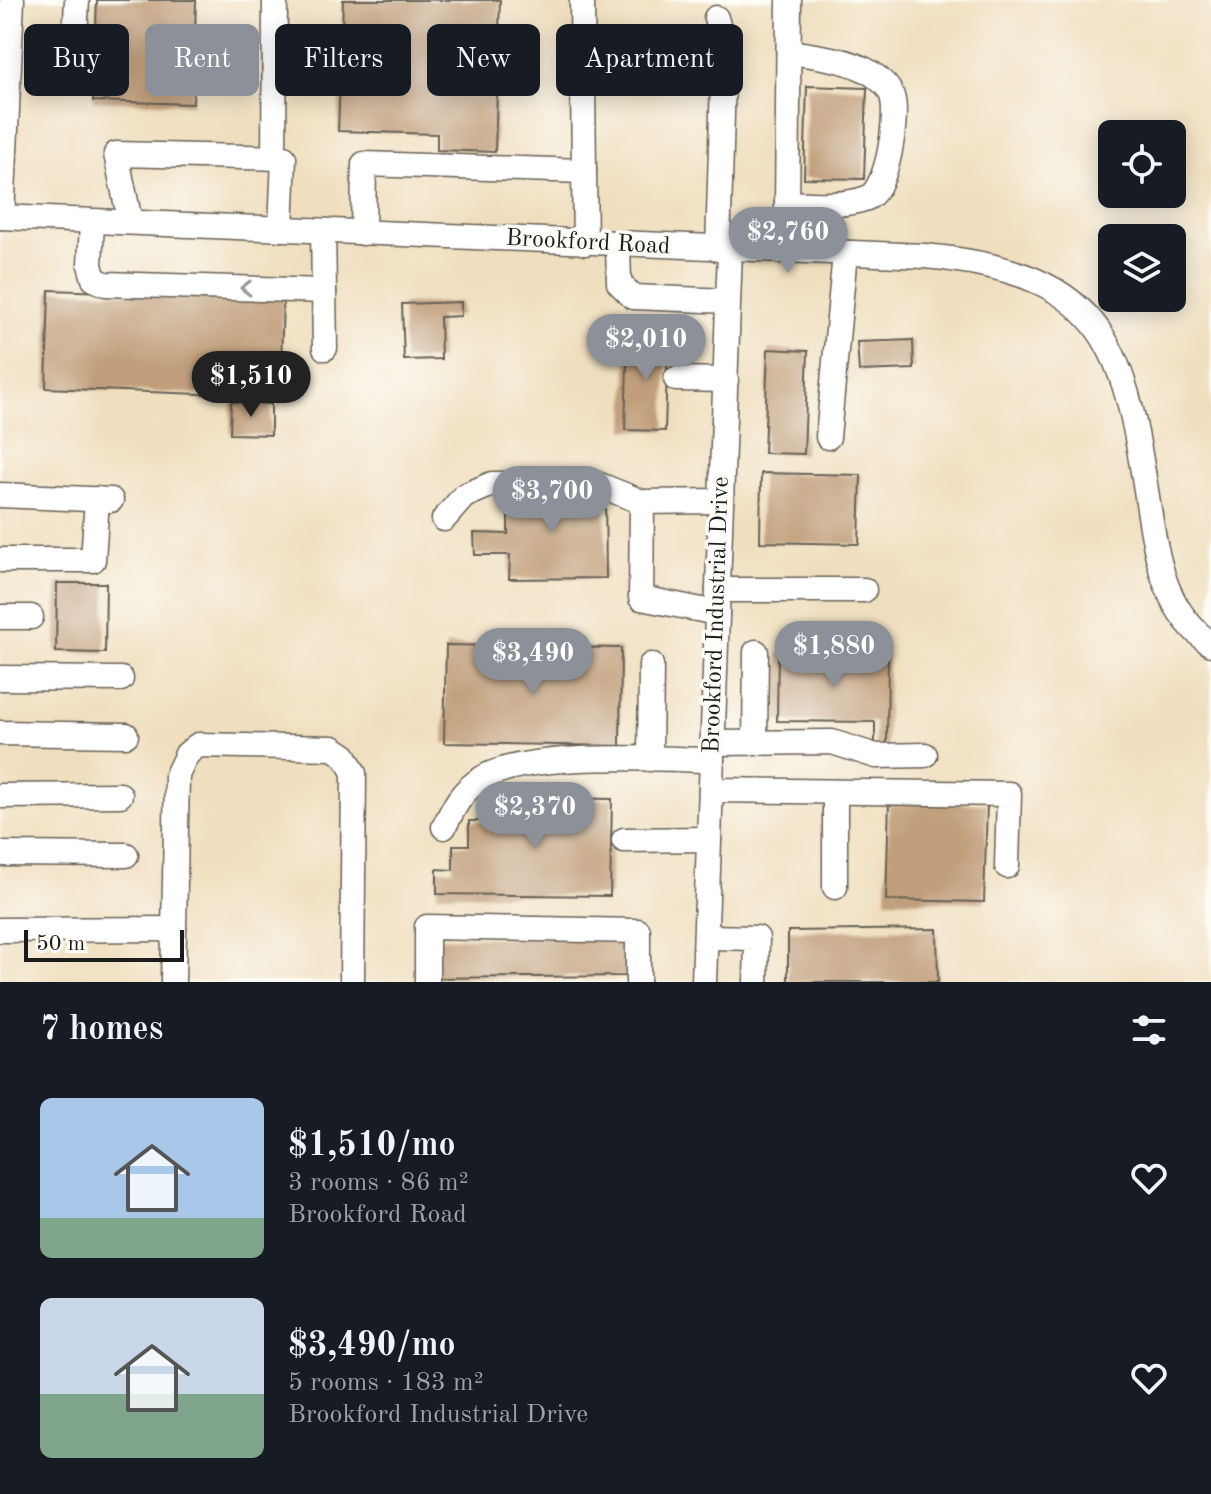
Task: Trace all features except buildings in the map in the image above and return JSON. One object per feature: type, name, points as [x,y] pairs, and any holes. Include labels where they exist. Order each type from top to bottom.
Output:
[{"type":"street","points":[[1,217],[12,0]]},
{"type":"street","points":[[76,24],[77,0]]},
{"type":"street","points":[[274,158],[275,0]]},
{"type":"street","points":[[582,0],[585,243]]},
{"type":"street","points":[[780,251],[787,203],[791,52],[789,0]]},
{"type":"street","name":"Brookford Industrial Drive","points":[[704,982],[728,301],[724,249],[724,46],[716,18]]},
{"type":"street","points":[[787,203],[867,198],[881,189],[887,165],[893,100],[879,79],[865,70],[791,52]]},
{"type":"street","points":[[130,221],[116,154],[284,158],[281,229]]},
{"type":"street","points":[[363,233],[364,164],[584,171]]},
{"type":"street","name":"Brookford Road","points":[[1,217],[948,258],[998,266],[1046,284],[1086,312],[1124,380],[1136,426],[1165,589],[1189,624],[1211,644]]},
{"type":"street","points":[[92,222],[90,265],[94,279],[105,284],[324,291]]},
{"type":"street","points":[[323,231],[325,348]]},
{"type":"street","points":[[618,244],[619,283],[633,297],[728,301]]},
{"type":"street","points":[[828,437],[845,253]]},
{"type":"street","points":[[676,379],[726,380]]},
{"type":"street","points":[[444,519],[464,496],[492,484],[597,484],[642,502],[721,501]]},
{"type":"street","points":[[0,495],[104,499],[93,560],[0,560]]},
{"type":"street","points":[[642,502],[641,598],[718,601],[864,590]]},
{"type":"street","points":[[0,617],[31,617]]},
{"type":"street","points":[[755,743],[756,652]]},
{"type":"street","points":[[650,759],[651,665]]},
{"type":"street","points":[[0,678],[121,679]]},
{"type":"street","points":[[0,733],[126,735]]},
{"type":"street","points":[[444,827],[460,796],[483,777],[522,767],[593,758],[650,759],[712,752],[755,743],[832,742],[876,756],[925,755]]},
{"type":"street","points":[[173,982],[177,775],[187,754],[198,745],[333,748],[345,756],[354,773],[352,982]]},
{"type":"street","points":[[711,790],[1009,794],[1007,866]]},
{"type":"street","points":[[835,792],[835,887]]},
{"type":"street","points":[[0,796],[120,795]]},
{"type":"street","points":[[624,840],[709,839]]},
{"type":"street","points":[[0,854],[126,855]]},
{"type":"street","points":[[427,982],[427,927],[638,931],[638,982]]},
{"type":"street","points":[[0,930],[174,929]]},
{"type":"street","points":[[706,937],[757,938],[756,982]]}]
